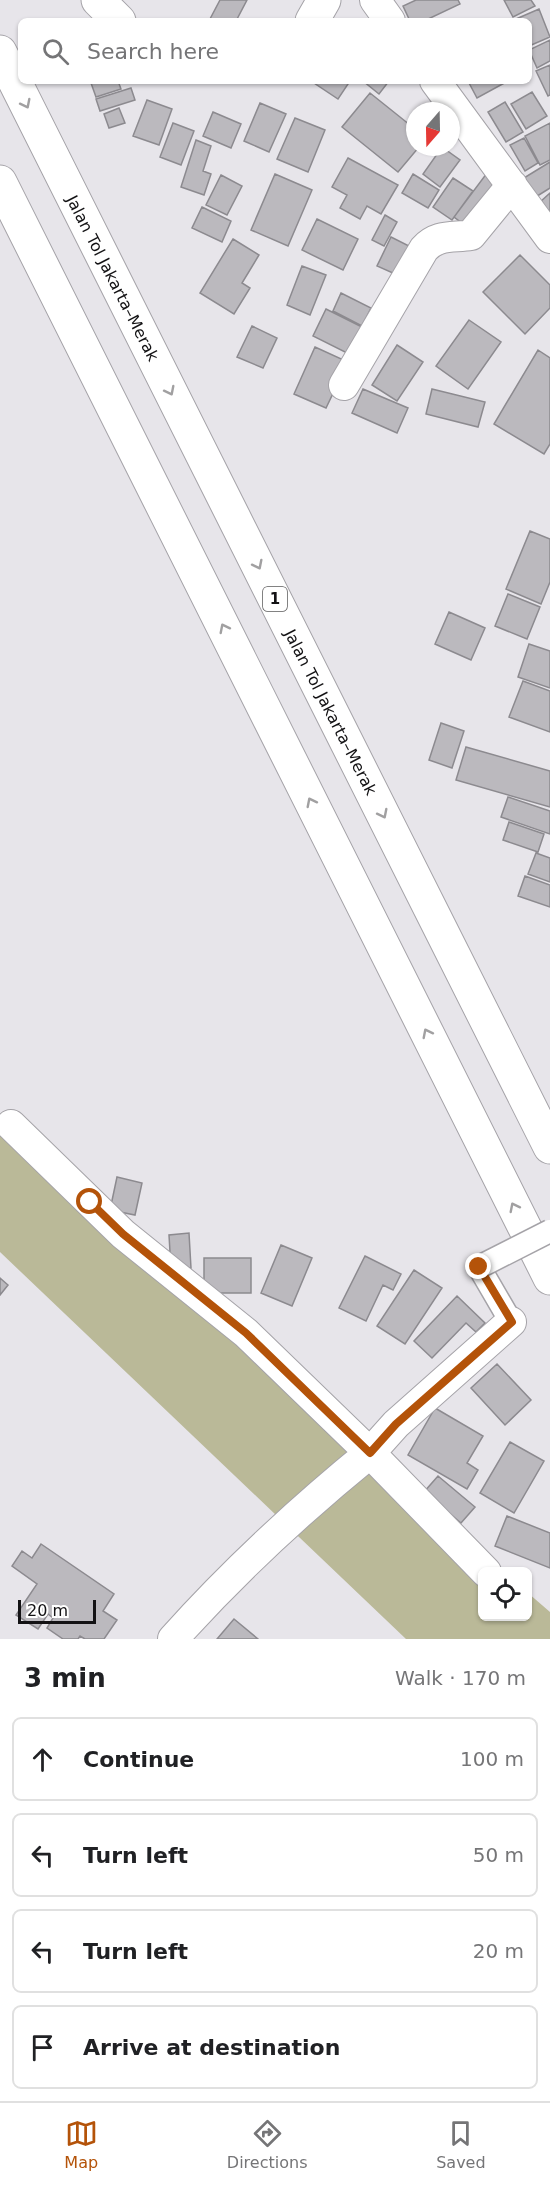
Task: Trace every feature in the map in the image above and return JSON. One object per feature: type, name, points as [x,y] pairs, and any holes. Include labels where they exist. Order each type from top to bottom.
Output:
[{"type":"main road","points":[[98,0],[116,18]]},
{"type":"main road","points":[[314,18],[324,0]]},
{"type":"main road","name":"Jalan Tol Jakarta–Merak","points":[[0,51],[550,1147]]},
{"type":"main road","points":[[0,182],[550,1278]]},
{"type":"street","points":[[375,0],[388,18]]},
{"type":"street","points":[[437,84],[550,238]]},
{"type":"street","points":[[344,385],[424,249],[435,239],[471,235],[512,185]]},
{"type":"street","points":[[11,1125],[123,1234],[246,1333],[370,1453],[481,1567]]},
{"type":"street","points":[[173,1639],[244,1566],[324,1490],[370,1453],[405,1416],[512,1322],[479,1267],[550,1231]]},
{"type":"green space","points":[[0,1129],[498,1567],[478,1567],[478,1621],[532,1621],[532,1596],[550,1612],[550,1639],[406,1639],[0,1252]]},
{"type":"building","points":[[220,0],[247,0],[238,18],[211,18]]},
{"type":"building","points":[[416,0],[458,0],[460,4],[430,18],[409,18],[403,6]]},
{"type":"building","points":[[504,0],[531,0],[535,6],[513,17]]},
{"type":"building","points":[[539,9],[550,37],[532,45],[532,18],[518,18]]},
{"type":"building","points":[[550,40],[550,61],[537,68],[532,57],[532,49]]},
{"type":"building","points":[[550,65],[550,95],[548,96],[536,71]]},
{"type":"building","points":[[91,84],[119,84],[121,89],[96,97]]},
{"type":"building","points":[[316,84],[348,84],[338,99]]},
{"type":"building","points":[[367,84],[387,84],[379,94]]},
{"type":"building","points":[[470,84],[503,84],[477,98]]},
{"type":"building","points":[[131,88],[135,100],[100,111],[96,99]]},
{"type":"building","points":[[532,92],[547,116],[526,129],[511,104]]},
{"type":"building","points":[[370,93],[406,122],[406,156],[411,156],[398,172],[342,127]]},
{"type":"building","points":[[147,100],[172,109],[159,145],[133,136]]},
{"type":"building","points":[[505,102],[523,132],[506,142],[488,112]]},
{"type":"building","points":[[260,103],[286,114],[269,152],[244,141]]},
{"type":"building","points":[[119,108],[125,123],[109,128],[104,114]]},
{"type":"building","points":[[213,112],[241,124],[231,148],[203,136]]},
{"type":"building","points":[[295,118],[325,130],[308,172],[277,159]]},
{"type":"building","points":[[173,123],[194,131],[181,165],[160,157]]},
{"type":"building","points":[[550,123],[550,160],[540,165],[525,136]]},
{"type":"building","points":[[524,138],[538,163],[525,171],[510,145]]},
{"type":"building","points":[[196,140],[211,146],[203,171],[211,174],[204,195],[181,187]]},
{"type":"building","points":[[436,156],[454,156],[460,160],[440,187],[423,174]]},
{"type":"building","points":[[348,158],[398,185],[381,214],[367,206],[360,219],[340,208],[347,195],[332,187]]},
{"type":"building","points":[[550,162],[550,188],[531,200],[519,181]]},
{"type":"building","points":[[487,173],[503,185],[470,229],[454,217]]},
{"type":"building","points":[[275,174],[312,190],[288,246],[251,230]]},
{"type":"building","points":[[413,174],[439,190],[428,208],[402,193]]},
{"type":"building","points":[[221,175],[242,186],[227,215],[206,205]]},
{"type":"building","points":[[453,178],[473,191],[452,220],[433,207]]},
{"type":"building","points":[[550,193],[550,215],[540,202]]},
{"type":"building","points":[[202,207],[231,221],[222,242],[192,228]]},
{"type":"building","points":[[385,215],[397,222],[384,246],[372,240]]},
{"type":"building","points":[[317,219],[358,239],[343,270],[302,250]]},
{"type":"building","points":[[391,237],[417,250],[404,278],[377,266]]},
{"type":"building","points":[[233,239],[259,255],[242,283],[250,288],[234,314],[200,293]]},
{"type":"building","points":[[520,255],[550,285],[550,308],[525,334],[483,292]]},
{"type":"building","points":[[302,266],[326,275],[310,315],[287,305]]},
{"type":"building","points":[[341,293],[371,308],[362,326],[333,311]]},
{"type":"building","points":[[326,309],[364,328],[351,355],[313,336]]},
{"type":"building","points":[[469,320],[501,342],[468,389],[436,366]]},
{"type":"building","points":[[252,326],[277,338],[263,368],[237,357]]},
{"type":"building","points":[[397,345],[423,362],[397,401],[372,385]]},
{"type":"building","points":[[315,347],[348,362],[326,408],[294,394]]},
{"type":"building","points":[[538,350],[550,358],[550,444],[544,454],[494,424]]},
{"type":"building","points":[[363,389],[408,408],[397,433],[352,413]]},
{"type":"building","points":[[432,389],[485,402],[478,427],[426,414]]},
{"type":"building","points":[[530,531],[550,539],[550,582],[541,604],[506,589]]},
{"type":"building","points":[[508,594],[540,607],[527,639],[495,626]]},
{"type":"building","points":[[449,612],[485,628],[471,660],[435,644]]},
{"type":"building","points":[[529,644],[550,651],[550,688],[518,677]]},
{"type":"building","points":[[523,681],[550,691],[550,732],[509,717]]},
{"type":"building","points":[[441,723],[464,731],[452,768],[429,760]]},
{"type":"building","points":[[466,747],[550,771],[550,807],[456,780]]},
{"type":"building","points":[[508,797],[550,811],[550,834],[501,817]]},
{"type":"building","points":[[509,822],[544,834],[538,852],[503,840]]},
{"type":"building","points":[[536,853],[550,858],[550,882],[528,874]]},
{"type":"building","points":[[525,876],[550,885],[550,907],[518,896]]},
{"type":"building","points":[[117,1177],[142,1183],[135,1215],[110,1210]]},
{"type":"building","points":[[189,1233],[191,1268],[171,1269],[169,1235]]},
{"type":"building","points":[[281,1245],[312,1258],[292,1306],[261,1293]]},
{"type":"building","points":[[365,1256],[401,1274],[393,1290],[383,1285],[366,1321],[339,1308]]},
{"type":"building","points":[[204,1258],[251,1258],[251,1293],[204,1293]]},
{"type":"building","points":[[414,1270],[442,1288],[405,1344],[377,1326]]},
{"type":"building","points":[[0,1278],[8,1285],[0,1295]]},
{"type":"building","points":[[457,1296],[485,1323],[476,1332],[466,1323],[432,1358],[414,1341]]},
{"type":"building","points":[[497,1364],[531,1400],[505,1425],[471,1388]]},
{"type":"building","points":[[435,1408],[483,1436],[467,1463],[478,1470],[467,1489],[408,1455]]},
{"type":"building","points":[[510,1442],[544,1461],[514,1513],[480,1493]]},
{"type":"building","points":[[438,1476],[475,1507],[461,1523],[424,1492]]},
{"type":"building","points":[[507,1516],[550,1533],[550,1568],[495,1546]]},
{"type":"building","points":[[41,1544],[114,1594],[103,1611],[117,1620],[104,1639],[85,1639],[80,1636],[78,1639],[63,1639],[47,1628],[53,1618],[48,1614],[38,1629],[16,1615],[37,1584],[12,1566],[22,1551],[32,1558]]},
{"type":"building","points":[[234,1619],[258,1639],[217,1639]]},
{"type":"route","points":[[90,1202],[123,1234],[246,1333],[320,1402],[370,1453],[396,1424],[512,1322],[479,1267]]}]
